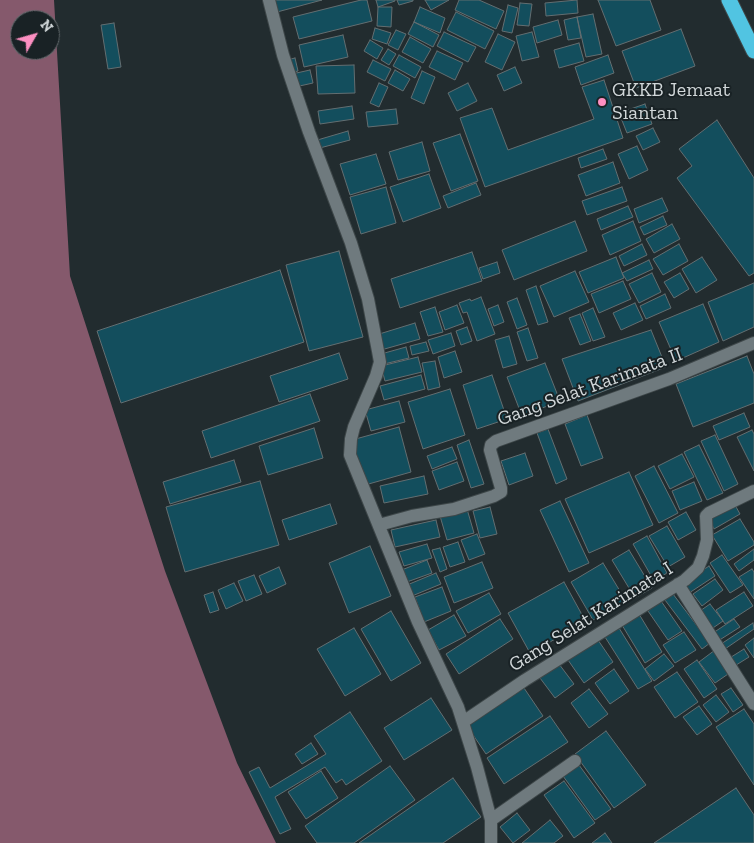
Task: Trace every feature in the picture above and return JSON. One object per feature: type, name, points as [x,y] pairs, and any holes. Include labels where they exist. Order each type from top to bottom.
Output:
[{"type":"highway","points":[[729,0],[754,51]]},
{"type":"street","points":[[269,0],[283,54],[306,124],[351,243],[368,299],[380,362],[354,427],[350,456],[418,622],[463,722],[491,820],[491,843]]},
{"type":"street","name":"Gang Selat Karimata II","points":[[379,525],[412,516],[454,509],[501,492],[490,450],[491,445],[496,441],[660,382],[754,343]]},
{"type":"street","name":"Gang Selat Karimata I","points":[[463,722],[525,680],[686,580],[698,568],[703,556],[707,540],[706,516],[708,513],[754,491]]},
{"type":"street","points":[[678,584],[754,704]]},
{"type":"street","points":[[491,820],[575,761]]},
{"type":"shaded area","points":[[0,0],[54,0],[55,10],[10,10],[10,60],[57,60],[70,276],[165,571],[237,763],[276,843],[0,843]]},
{"type":"building","points":[[273,0],[322,0],[277,12]]},
{"type":"building","points":[[367,0],[372,21],[299,39],[293,17]]},
{"type":"building","points":[[376,0],[395,0],[395,1],[378,7]]},
{"type":"building","points":[[397,0],[413,0],[413,1],[399,5]]},
{"type":"building","points":[[425,0],[449,0],[431,10]]},
{"type":"building","points":[[459,0],[479,0],[504,11],[496,29],[455,10]]},
{"type":"building","points":[[577,0],[578,13],[546,16],[545,3]]},
{"type":"building","points":[[598,0],[650,0],[661,30],[616,46]]},
{"type":"building","points":[[520,3],[532,4],[529,26],[517,25]]},
{"type":"building","points":[[508,5],[518,8],[512,33],[502,31]]},
{"type":"building","points":[[378,7],[392,7],[391,27],[377,26]]},
{"type":"building","points":[[420,7],[445,18],[440,33],[414,22]]},
{"type":"building","points":[[456,12],[494,31],[485,49],[447,30]]},
{"type":"building","points":[[593,14],[602,54],[586,57],[577,17]]},
{"type":"building","points":[[577,17],[581,38],[568,40],[564,20]]},
{"type":"building","points":[[558,20],[562,35],[537,43],[533,27]]},
{"type":"building","points":[[414,22],[439,35],[433,47],[408,34]]},
{"type":"building","points":[[114,23],[121,67],[108,69],[101,25]]},
{"type":"building","points":[[375,28],[391,33],[387,44],[372,39]]},
{"type":"building","points":[[681,29],[695,66],[636,88],[622,51]]},
{"type":"building","points":[[396,30],[406,34],[398,50],[388,45]]},
{"type":"building","points":[[444,32],[476,47],[468,62],[437,46]]},
{"type":"building","points":[[532,32],[539,57],[522,61],[516,36]]},
{"type":"building","points":[[498,34],[515,42],[502,70],[485,62]]},
{"type":"building","points":[[343,35],[348,57],[304,67],[299,45]]},
{"type":"building","points":[[410,37],[431,49],[423,63],[402,52]]},
{"type":"building","points":[[370,40],[383,48],[377,59],[364,51]]},
{"type":"building","points":[[579,43],[584,61],[559,68],[554,50]]},
{"type":"building","points":[[388,49],[396,54],[389,65],[381,60]]},
{"type":"building","points":[[437,51],[463,63],[455,80],[429,67]]},
{"type":"building","points":[[399,55],[421,67],[415,78],[393,66]]},
{"type":"building","points":[[608,55],[614,73],[581,85],[575,67]]},
{"type":"building","points":[[295,58],[298,71],[290,73],[287,60]]},
{"type":"building","points":[[373,60],[391,69],[385,81],[367,72]]},
{"type":"building","points":[[354,65],[355,93],[318,94],[316,66]]},
{"type":"building","points":[[515,67],[522,83],[504,91],[497,75]]},
{"type":"building","points":[[310,70],[313,83],[295,87],[292,74]]},
{"type":"building","points":[[395,70],[410,79],[403,91],[388,83]]},
{"type":"building","points":[[422,71],[435,77],[424,104],[411,98]]},
{"type":"building","points":[[604,80],[623,138],[485,187],[460,118],[492,108],[508,150],[594,119],[582,87]]},
{"type":"building","points":[[379,83],[388,87],[379,107],[370,103]]},
{"type":"building","points":[[468,83],[477,101],[457,111],[448,93]]},
{"type":"building","points":[[645,104],[652,124],[627,133],[619,113]]},
{"type":"building","points":[[352,106],[354,119],[320,124],[318,111]]},
{"type":"building","points":[[396,109],[398,124],[368,127],[366,112]]},
{"type":"building","points":[[717,120],[754,178],[754,273],[749,276],[677,178],[692,166],[679,149]]},
{"type":"building","points":[[653,128],[660,142],[643,150],[636,136]]},
{"type":"building","points":[[348,131],[350,140],[316,149],[314,141]]},
{"type":"building","points":[[460,134],[478,181],[451,191],[433,143]]},
{"type":"building","points":[[422,142],[430,171],[398,180],[389,152]]},
{"type":"building","points":[[637,146],[648,170],[629,179],[618,154]]},
{"type":"building","points":[[603,149],[607,159],[581,168],[578,158]]},
{"type":"building","points":[[376,154],[386,184],[350,195],[340,164]]},
{"type":"building","points":[[613,162],[620,183],[586,196],[578,175]]},
{"type":"building","points":[[429,174],[441,208],[403,222],[390,187]]},
{"type":"building","points":[[476,183],[481,195],[448,208],[443,196]]},
{"type":"building","points":[[386,187],[396,223],[361,234],[350,197]]},
{"type":"building","points":[[622,187],[627,201],[587,215],[582,201]]},
{"type":"building","points":[[662,198],[668,211],[639,223],[634,209]]},
{"type":"building","points":[[628,206],[633,217],[601,230],[597,219]]},
{"type":"building","points":[[663,216],[667,225],[644,235],[640,227]]},
{"type":"building","points":[[575,221],[587,251],[514,280],[502,250]]},
{"type":"building","points":[[633,221],[641,241],[610,255],[602,235]]},
{"type":"building","points":[[672,224],[680,239],[654,253],[646,239]]},
{"type":"building","points":[[642,244],[647,255],[624,266],[619,256]]},
{"type":"building","points":[[679,244],[688,261],[663,275],[653,259]]},
{"type":"building","points":[[339,251],[363,337],[309,351],[286,265]]},
{"type":"building","points":[[472,252],[482,281],[400,308],[391,279]]},
{"type":"building","points":[[616,257],[624,278],[588,293],[579,272]]},
{"type":"building","points":[[702,257],[717,280],[696,293],[682,269]]},
{"type":"building","points":[[649,260],[653,269],[627,281],[622,273]]},
{"type":"building","points":[[497,262],[500,273],[483,279],[479,268]]},
{"type":"building","points":[[280,270],[304,342],[121,403],[97,331]]},
{"type":"building","points":[[575,271],[589,302],[554,317],[540,286]]},
{"type":"building","points":[[652,273],[661,292],[639,303],[629,284]]},
{"type":"building","points":[[680,273],[689,289],[674,298],[664,282]]},
{"type":"building","points":[[623,281],[631,299],[599,313],[591,294]]},
{"type":"building","points":[[754,283],[754,327],[723,341],[708,302]]},
{"type":"building","points":[[536,286],[548,322],[538,325],[526,290]]},
{"type":"building","points":[[665,294],[671,308],[646,319],[640,306]]},
{"type":"building","points":[[481,297],[495,334],[477,341],[467,312],[463,313],[459,303]]},
{"type":"building","points":[[517,298],[527,325],[517,329],[507,302]]},
{"type":"building","points":[[635,303],[643,320],[621,330],[613,313]]},
{"type":"building","points":[[703,304],[719,342],[676,361],[659,322]]},
{"type":"building","points":[[457,305],[464,323],[445,330],[439,312]]},
{"type":"building","points":[[498,305],[504,322],[494,326],[488,309]]},
{"type":"building","points":[[435,307],[443,332],[428,336],[420,312]]},
{"type":"building","points":[[593,308],[605,337],[593,341],[582,313]]},
{"type":"building","points":[[580,314],[591,341],[580,345],[569,318]]},
{"type":"building","points":[[415,323],[420,339],[381,350],[376,335]]},
{"type":"building","points":[[467,327],[472,341],[461,345],[456,331]]},
{"type":"building","points":[[528,328],[538,358],[527,361],[517,332]]},
{"type":"building","points":[[651,330],[666,367],[578,401],[562,359]]},
{"type":"building","points":[[451,333],[455,346],[433,354],[428,340]]},
{"type":"building","points":[[509,336],[517,364],[503,368],[495,340]]},
{"type":"building","points":[[426,342],[429,351],[412,355],[410,346]]},
{"type":"building","points":[[406,347],[409,358],[384,364],[381,354]]},
{"type":"building","points":[[455,351],[462,372],[444,378],[438,357]]},
{"type":"building","points":[[339,353],[348,379],[279,402],[270,376]]},
{"type":"building","points":[[747,356],[754,374],[754,403],[693,427],[676,384]]},
{"type":"building","points":[[418,357],[422,372],[385,381],[381,366]]},
{"type":"building","points":[[435,361],[440,387],[428,390],[422,363]]},
{"type":"building","points":[[545,363],[560,401],[522,416],[507,377]]},
{"type":"building","points":[[421,375],[425,389],[384,400],[380,386]]},
{"type":"building","points":[[492,375],[507,419],[477,429],[463,385]]},
{"type":"building","points":[[450,389],[465,435],[423,449],[408,402]]},
{"type":"building","points":[[310,394],[320,421],[211,458],[202,431]]},
{"type":"building","points":[[399,401],[405,422],[371,431],[365,410]]},
{"type":"building","points":[[744,413],[750,427],[719,440],[713,426]]},
{"type":"building","points":[[587,415],[603,458],[581,466],[565,424]]},
{"type":"building","points":[[399,427],[411,472],[365,485],[352,440]]},
{"type":"building","points":[[314,428],[323,458],[268,475],[259,446]]},
{"type":"building","points":[[548,429],[567,479],[556,484],[537,433]]},
{"type":"building","points":[[752,430],[754,434],[754,471],[737,437]]},
{"type":"building","points":[[715,435],[738,484],[724,491],[701,441]]},
{"type":"building","points":[[469,440],[484,484],[471,488],[457,445]]},
{"type":"building","points":[[699,445],[723,493],[707,500],[684,452]]},
{"type":"building","points":[[452,447],[457,459],[432,469],[427,456]]},
{"type":"building","points":[[525,453],[533,476],[509,485],[501,461]]},
{"type":"building","points":[[682,454],[694,477],[670,489],[658,466]]},
{"type":"building","points":[[234,460],[241,482],[170,504],[163,482]]},
{"type":"building","points":[[457,462],[464,481],[439,490],[432,471]]},
{"type":"building","points":[[654,466],[678,513],[659,523],[635,476]]},
{"type":"building","points":[[629,472],[653,525],[589,553],[565,499]]},
{"type":"building","points":[[424,476],[428,494],[384,503],[380,486]]},
{"type":"building","points":[[260,481],[279,545],[185,572],[166,507]]},
{"type":"building","points":[[694,482],[702,501],[680,510],[672,491]]},
{"type":"building","points":[[560,501],[589,563],[569,572],[540,510]]},
{"type":"building","points":[[330,504],[337,524],[289,540],[282,520]]},
{"type":"building","points":[[735,505],[740,514],[714,529],[709,519]]},
{"type":"building","points":[[490,507],[497,534],[480,538],[473,511]]},
{"type":"building","points":[[467,509],[474,533],[447,540],[440,516]]},
{"type":"building","points":[[686,512],[696,530],[678,540],[668,522]]},
{"type":"building","points":[[740,519],[754,545],[728,561],[712,535]]},
{"type":"building","points":[[436,520],[440,537],[395,547],[391,530]]},
{"type":"building","points":[[667,526],[685,557],[668,567],[649,536]]},
{"type":"building","points":[[477,534],[485,554],[469,560],[461,540]]},
{"type":"building","points":[[647,536],[667,573],[654,581],[633,544]]},
{"type":"building","points":[[458,542],[465,562],[450,567],[443,547]]},
{"type":"building","points":[[427,544],[432,558],[404,566],[399,552]]},
{"type":"building","points":[[370,546],[391,596],[349,613],[329,563]]},
{"type":"building","points":[[440,548],[447,569],[440,572],[432,550]]},
{"type":"building","points":[[754,549],[754,560],[739,571],[734,564]]},
{"type":"building","points":[[629,550],[652,588],[635,598],[612,560]]},
{"type":"building","points":[[722,555],[743,585],[730,593],[710,563]]},
{"type":"building","points":[[427,560],[432,573],[404,583],[399,571]]},
{"type":"building","points":[[482,562],[493,588],[454,603],[444,577]]},
{"type":"building","points":[[603,563],[626,601],[593,620],[571,582]]},
{"type":"building","points":[[709,566],[715,576],[686,595],[680,586]]},
{"type":"building","points":[[279,567],[286,584],[267,593],[259,576]]},
{"type":"building","points":[[752,569],[754,572],[754,599],[739,577]]},
{"type":"building","points":[[436,573],[441,584],[412,596],[407,585]]},
{"type":"building","points":[[254,575],[262,594],[246,601],[238,581]]},
{"type":"building","points":[[715,579],[723,590],[702,606],[693,594]]},
{"type":"building","points":[[564,582],[586,622],[530,653],[508,613]]},
{"type":"building","points":[[234,583],[243,601],[226,609],[218,590]]},
{"type":"building","points":[[442,587],[451,611],[424,622],[415,597]]},
{"type":"building","points":[[213,592],[219,610],[210,613],[204,595]]},
{"type":"building","points":[[744,592],[753,606],[725,624],[716,610]]},
{"type":"building","points":[[489,593],[501,614],[468,633],[456,611]]},
{"type":"building","points":[[673,594],[710,643],[702,649],[665,600]]},
{"type":"building","points":[[661,601],[682,631],[668,640],[648,611]]},
{"type":"building","points":[[710,604],[723,621],[710,630],[697,613]]},
{"type":"building","points":[[391,611],[421,663],[391,681],[361,629]]},
{"type":"building","points":[[639,614],[662,652],[645,663],[622,625]]},
{"type":"building","points":[[454,615],[466,636],[439,650],[428,630]]},
{"type":"building","points":[[500,619],[513,639],[459,674],[446,654]]},
{"type":"building","points":[[734,619],[740,627],[718,641],[713,633]]},
{"type":"building","points":[[753,623],[754,629],[725,649],[721,644]]},
{"type":"building","points":[[354,628],[381,674],[345,696],[317,649]]},
{"type":"building","points":[[619,628],[652,681],[638,689],[605,637]]},
{"type":"building","points":[[684,632],[696,650],[675,663],[663,645]]},
{"type":"building","points":[[754,638],[754,658],[745,645]]},
{"type":"building","points":[[598,640],[613,662],[584,683],[568,660]]},
{"type":"building","points":[[744,649],[749,657],[733,667],[728,659]]},
{"type":"building","points":[[715,650],[731,672],[715,683],[699,662]]},
{"type":"building","points":[[664,654],[674,666],[654,681],[645,669]]},
{"type":"building","points":[[697,660],[717,689],[704,698],[684,669]]},
{"type":"building","points":[[559,664],[574,684],[555,698],[540,678]]},
{"type":"building","points":[[614,669],[629,691],[610,704],[595,683]]},
{"type":"building","points":[[677,672],[698,702],[675,718],[654,687]]},
{"type":"building","points":[[524,688],[543,716],[486,754],[467,726]]},
{"type":"building","points":[[731,688],[743,705],[733,712],[721,694]]},
{"type":"building","points":[[589,689],[608,714],[589,728],[571,703]]},
{"type":"building","points":[[716,695],[729,712],[716,722],[703,705]]},
{"type":"building","points":[[431,698],[452,730],[404,760],[384,728]]},
{"type":"building","points":[[699,706],[712,724],[697,735],[683,717]]},
{"type":"building","points":[[744,709],[754,724],[754,785],[716,727]]},
{"type":"building","points":[[350,712],[382,761],[346,785],[342,779],[336,783],[325,767],[275,797],[291,829],[280,834],[249,772],[259,767],[270,788],[326,754],[314,736]]},
{"type":"building","points":[[550,716],[568,742],[504,784],[487,758]]},
{"type":"building","points":[[606,731],[646,785],[614,808],[575,754]]},
{"type":"building","points":[[311,743],[318,754],[302,764],[295,754]]},
{"type":"building","points":[[579,765],[611,809],[595,820],[563,776]]},
{"type":"building","points":[[390,766],[415,800],[354,843],[317,843],[305,826]]},
{"type":"building","points":[[321,771],[338,798],[306,819],[288,792]]},
{"type":"building","points":[[453,778],[481,817],[443,843],[359,843]]},
{"type":"building","points":[[564,781],[595,823],[574,838],[544,795]]},
{"type":"building","points":[[736,788],[754,815],[754,843],[654,843]]},
{"type":"building","points":[[517,813],[530,830],[513,843],[500,827]]},
{"type":"building","points":[[550,820],[563,836],[554,843],[522,843]]},
{"type":"building","points":[[605,833],[612,843],[592,843]]},
{"type":"place","name":"GKKB Jemaat Siantan","points":[[602,102]]}]
